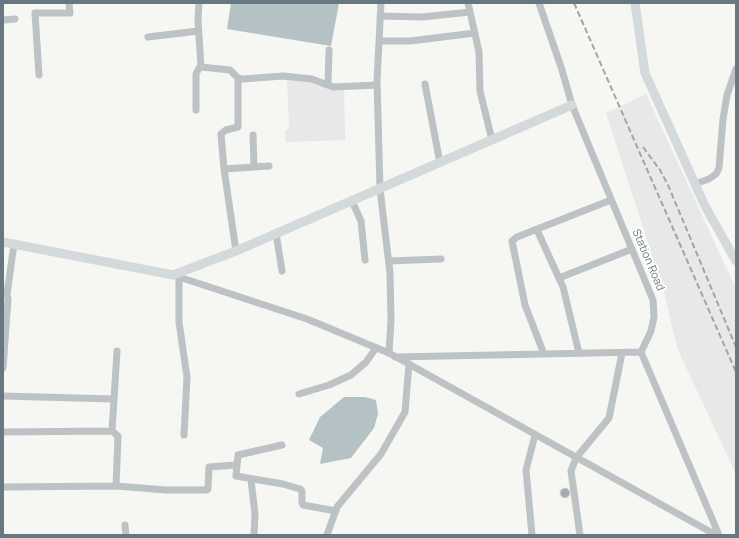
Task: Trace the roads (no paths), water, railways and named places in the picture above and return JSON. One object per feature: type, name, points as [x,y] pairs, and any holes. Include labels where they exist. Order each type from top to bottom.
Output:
[{"type":"street","points":[[38,75],[36,13],[70,13],[69,3]]},
{"type":"street","points":[[199,3],[197,11],[202,67]]},
{"type":"street","points":[[381,3],[377,85],[380,189],[392,298],[392,355]]},
{"type":"street","points":[[468,3],[479,52],[480,91],[492,140]]},
{"type":"street","name":"Station Road","points":[[539,3],[562,70],[572,105],[653,300],[654,317],[651,331],[641,352]]},
{"type":"street","points":[[635,3],[645,73],[705,206],[736,261]]},
{"type":"street","points":[[380,16],[422,16],[470,12]]},
{"type":"street","points":[[3,20],[15,19]]},
{"type":"street","points":[[148,37],[198,31]]},
{"type":"street","points":[[379,41],[410,41],[475,33]]},
{"type":"street","points":[[328,85],[329,50]]},
{"type":"street","points":[[196,110],[196,74],[199,68],[202,67],[230,70],[238,78],[248,79],[283,76],[312,80],[341,87],[377,85]]},
{"type":"street","points":[[695,184],[709,179],[716,174],[719,168],[726,101],[736,69]]},
{"type":"street","points":[[236,251],[224,169],[221,134],[226,130],[238,127],[238,78]]},
{"type":"street","points":[[425,84],[440,163]]},
{"type":"street","points":[[176,276],[572,105]]},
{"type":"street","points":[[253,135],[254,167]]},
{"type":"street","points":[[224,169],[269,166]]},
{"type":"street","points":[[544,354],[525,306],[512,241],[514,238],[611,200]]},
{"type":"street","points":[[352,201],[361,221],[365,260]]},
{"type":"street","points":[[537,230],[559,278],[570,310],[580,353]]},
{"type":"street","points":[[276,233],[282,271]]},
{"type":"street","points":[[3,242],[176,276],[307,319],[392,355],[576,458],[718,535]]},
{"type":"street","points":[[3,368],[8,299],[5,292],[14,244]]},
{"type":"street","points":[[559,278],[632,249]]},
{"type":"street","points":[[389,261],[441,259]]},
{"type":"street","points":[[176,276],[179,322],[187,377],[184,435]]},
{"type":"street","points":[[299,394],[329,385],[351,375],[366,362],[376,348]]},
{"type":"street","points":[[112,431],[117,351]]},
{"type":"street","points":[[392,355],[641,352],[718,535]]},
{"type":"street","points":[[580,535],[571,471],[576,458],[608,418],[622,353]]},
{"type":"street","points":[[327,535],[336,511],[381,454],[404,412],[409,364]]},
{"type":"street","points":[[3,396],[113,399]]},
{"type":"street","points":[[3,432],[112,431],[118,436],[116,486]]},
{"type":"street","points":[[532,535],[526,470],[535,435]]},
{"type":"street","points":[[282,445],[239,455],[236,465],[236,476],[251,480],[283,484],[300,489],[302,491],[303,505],[336,511]]},
{"type":"street","points":[[3,487],[116,486],[206,490],[208,489],[209,468],[236,465]]},
{"type":"street","points":[[251,480],[255,514],[254,535]]},
{"type":"street","points":[[125,526],[126,535]]},
{"type":"railway","points":[[574,3],[736,372]]},
{"type":"railway","points":[[643,147],[660,170],[668,185],[736,347]]}]
